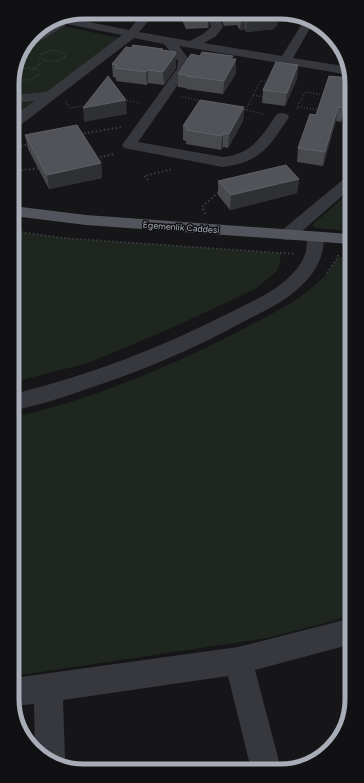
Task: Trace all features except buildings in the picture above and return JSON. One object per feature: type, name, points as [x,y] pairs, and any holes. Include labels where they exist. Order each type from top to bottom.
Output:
[{"type":"main road","name":"Egemenlik Caddesi","points":[[19,212],[86,220],[287,235],[315,247],[344,254]]},
{"type":"main road","name":"Egemenlik Caddesi","points":[[19,226],[55,230],[315,247],[345,240]]},
{"type":"street","points":[[19,119],[131,34],[145,19]]},
{"type":"street","points":[[191,45],[208,37],[217,28],[218,26],[215,19]]},
{"type":"street","points":[[68,21],[168,41],[343,70]]},
{"type":"street","points":[[39,37],[66,22]]},
{"type":"street","points":[[286,60],[307,25]]},
{"type":"street","points":[[168,41],[181,56],[184,64],[166,94],[129,145],[223,162],[240,160],[254,154],[261,147],[282,117]]},
{"type":"street","points":[[19,99],[50,96]]},
{"type":"street","points":[[287,235],[345,185]]},
{"type":"street","points":[[19,401],[92,379],[157,355],[197,338],[280,294],[301,275],[315,247]]},
{"type":"street","points":[[19,691],[238,661],[345,633]]},
{"type":"street","points":[[238,661],[265,764]]},
{"type":"street","points":[[48,687],[50,754]]},
{"type":"path","points":[[33,68],[45,61],[65,58],[66,54],[58,50],[46,52],[40,57],[45,61]]},
{"type":"path","points":[[19,79],[32,78],[40,74],[38,70],[33,68],[21,69]]},
{"type":"path","points":[[246,110],[260,81],[271,82]]},
{"type":"path","points":[[306,92],[325,95]]},
{"type":"path","points":[[166,94],[204,101],[200,108]]},
{"type":"path","points":[[253,95],[265,97]]},
{"type":"path","points":[[118,99],[157,107]]},
{"type":"path","points":[[66,102],[70,108],[90,104]]},
{"type":"path","points":[[298,107],[320,110]]},
{"type":"path","points":[[239,108],[282,117]]},
{"type":"path","points":[[76,135],[146,122]]},
{"type":"path","points":[[19,147],[31,144]]},
{"type":"path","points":[[89,159],[144,148]]},
{"type":"path","points":[[19,170],[42,168]]},
{"type":"path","points":[[206,218],[202,207],[221,190]]},
{"type":"path","points":[[19,232],[63,238],[315,247],[344,254]]},
{"type":"shaded area","points":[[63,26],[119,38],[47,91],[40,94],[19,96],[21,67],[29,49]]},
{"type":"shaded area","points":[[35,100],[19,112],[19,101]]},
{"type":"shaded area","points":[[345,196],[345,231],[316,228],[312,225]]},
{"type":"shaded area","points":[[19,232],[63,238],[281,253],[280,263],[276,272],[255,289],[174,327],[88,363],[19,381]]},
{"type":"shaded area","points":[[338,257],[345,258],[345,618],[267,638],[19,675],[19,416],[44,410],[102,391],[160,369],[188,356],[283,308],[308,291],[330,270]]}]
